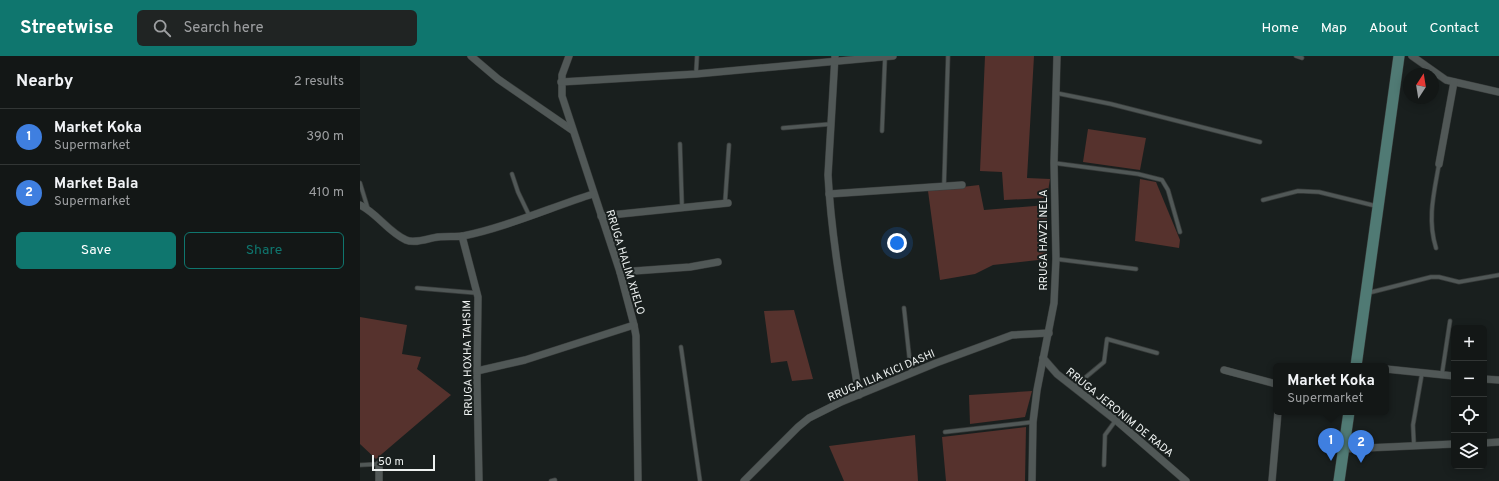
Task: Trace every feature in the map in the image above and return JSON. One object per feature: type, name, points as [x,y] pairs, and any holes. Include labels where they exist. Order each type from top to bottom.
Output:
[{"type":"street","points":[[472,56],[498,79],[572,130]]},
{"type":"street","name":"RRUGA HALIM XHELO","points":[[569,56],[562,74],[562,96],[593,194],[620,272],[634,325],[636,344],[638,481]]},
{"type":"street","points":[[561,82],[696,74],[834,58],[889,56]]},
{"type":"street","name":"RRUGA HAVZI NELA","points":[[1032,481],[1033,422],[1043,358],[1054,303],[1056,259],[1054,163],[1057,56]]},
{"type":"street","points":[[1356,363],[1399,56]]},
{"type":"street","points":[[1412,56],[1446,80],[1498,90]]},
{"type":"street","points":[[834,58],[828,175],[829,194],[842,292],[859,395]]},
{"type":"street","points":[[1439,164],[1454,82]]},
{"type":"street","points":[[829,194],[962,185]]},
{"type":"street","points":[[360,205],[369,210],[407,241],[462,236],[593,194]]},
{"type":"street","points":[[601,216],[726,203]]},
{"type":"street","name":"RRUGA HOXHA TAHSIM","points":[[462,236],[477,292],[479,481]]},
{"type":"street","points":[[620,272],[690,267],[718,262]]},
{"type":"street","points":[[477,371],[525,360],[634,325]]},
{"type":"street","name":"RRUGA ILIA KICI DASHI","points":[[744,481],[764,459],[809,418],[911,373],[1012,335],[1049,333]]},
{"type":"street","name":"RRUGA JERONIM DE RADA","points":[[1043,358],[1057,374],[1116,420],[1186,481]]},
{"type":"street","points":[[1389,369],[1451,376]]},
{"type":"street","points":[[1224,370],[1273,383]]},
{"type":"street","points":[[1487,379],[1499,380]]},
{"type":"street","points":[[1272,481],[1278,415]]},
{"type":"street","points":[[1339,481],[1350,415]]},
{"type":"street","points":[[1487,443],[1499,442]]},
{"type":"street","points":[[1344,449],[1451,444]]},
{"type":"street","points":[[379,464],[379,481]]},
{"type":"lane","points":[[696,74],[697,56]]},
{"type":"lane","points":[[882,131],[889,56]]},
{"type":"lane","points":[[944,186],[948,56]]},
{"type":"lane","points":[[1296,56],[1302,58]]},
{"type":"lane","points":[[1056,94],[1111,104],[1260,142]]},
{"type":"lane","points":[[784,128],[831,124]]},
{"type":"lane","points":[[680,144],[682,208]]},
{"type":"lane","points":[[726,203],[729,145]]},
{"type":"lane","points":[[1054,163],[1138,174],[1162,180],[1168,190],[1180,232]]},
{"type":"lane","points":[[1436,248],[1432,234],[1431,218],[1439,164]]},
{"type":"lane","points":[[512,174],[518,192],[529,215]]},
{"type":"lane","points":[[360,183],[369,210]]},
{"type":"lane","points":[[1263,200],[1298,190],[1312,191],[1379,206]]},
{"type":"lane","points":[[1056,259],[1136,269]]},
{"type":"lane","points":[[1367,293],[1430,277],[1439,277],[1459,282],[1499,274]]},
{"type":"lane","points":[[417,288],[477,292]]},
{"type":"lane","points":[[904,308],[911,373]]},
{"type":"lane","points":[[1442,374],[1450,321]]},
{"type":"lane","points":[[1074,387],[1104,362],[1106,339],[1157,352]]},
{"type":"lane","points":[[681,347],[700,481]]},
{"type":"lane","points":[[1414,446],[1413,425],[1422,372]]},
{"type":"lane","points":[[1104,465],[1105,435],[1116,420]]},
{"type":"lane","points":[[945,432],[1033,422]]},
{"type":"lane","points":[[360,465],[379,464]]},
{"type":"shaded area","points":[[985,56],[1034,56],[1027,178],[1050,179],[1047,198],[1004,200],[1002,172],[980,171]]},
{"type":"shaded area","points":[[1088,129],[1146,138],[1140,170],[1083,162]]},
{"type":"shaded area","points":[[1140,179],[1156,182],[1180,240],[1179,248],[1135,241]]},
{"type":"shaded area","points":[[979,185],[984,210],[1047,205],[1047,259],[993,265],[975,274],[940,280],[928,191]]},
{"type":"shaded area","points":[[794,310],[813,379],[792,381],[787,361],[771,363],[764,311]]},
{"type":"shaded area","points":[[360,317],[407,325],[402,354],[421,357],[417,369],[451,395],[376,459],[360,444]]},
{"type":"shaded area","points":[[1032,391],[1025,417],[970,424],[969,395]]},
{"type":"shaded area","points":[[1026,427],[1025,481],[946,481],[942,437]]},
{"type":"shaded area","points":[[915,435],[918,481],[844,481],[829,446]]},
{"type":"place","name":"Market Koka","points":[[1331,461]]},
{"type":"place","name":"Market Bala","points":[[1361,463]]}]
